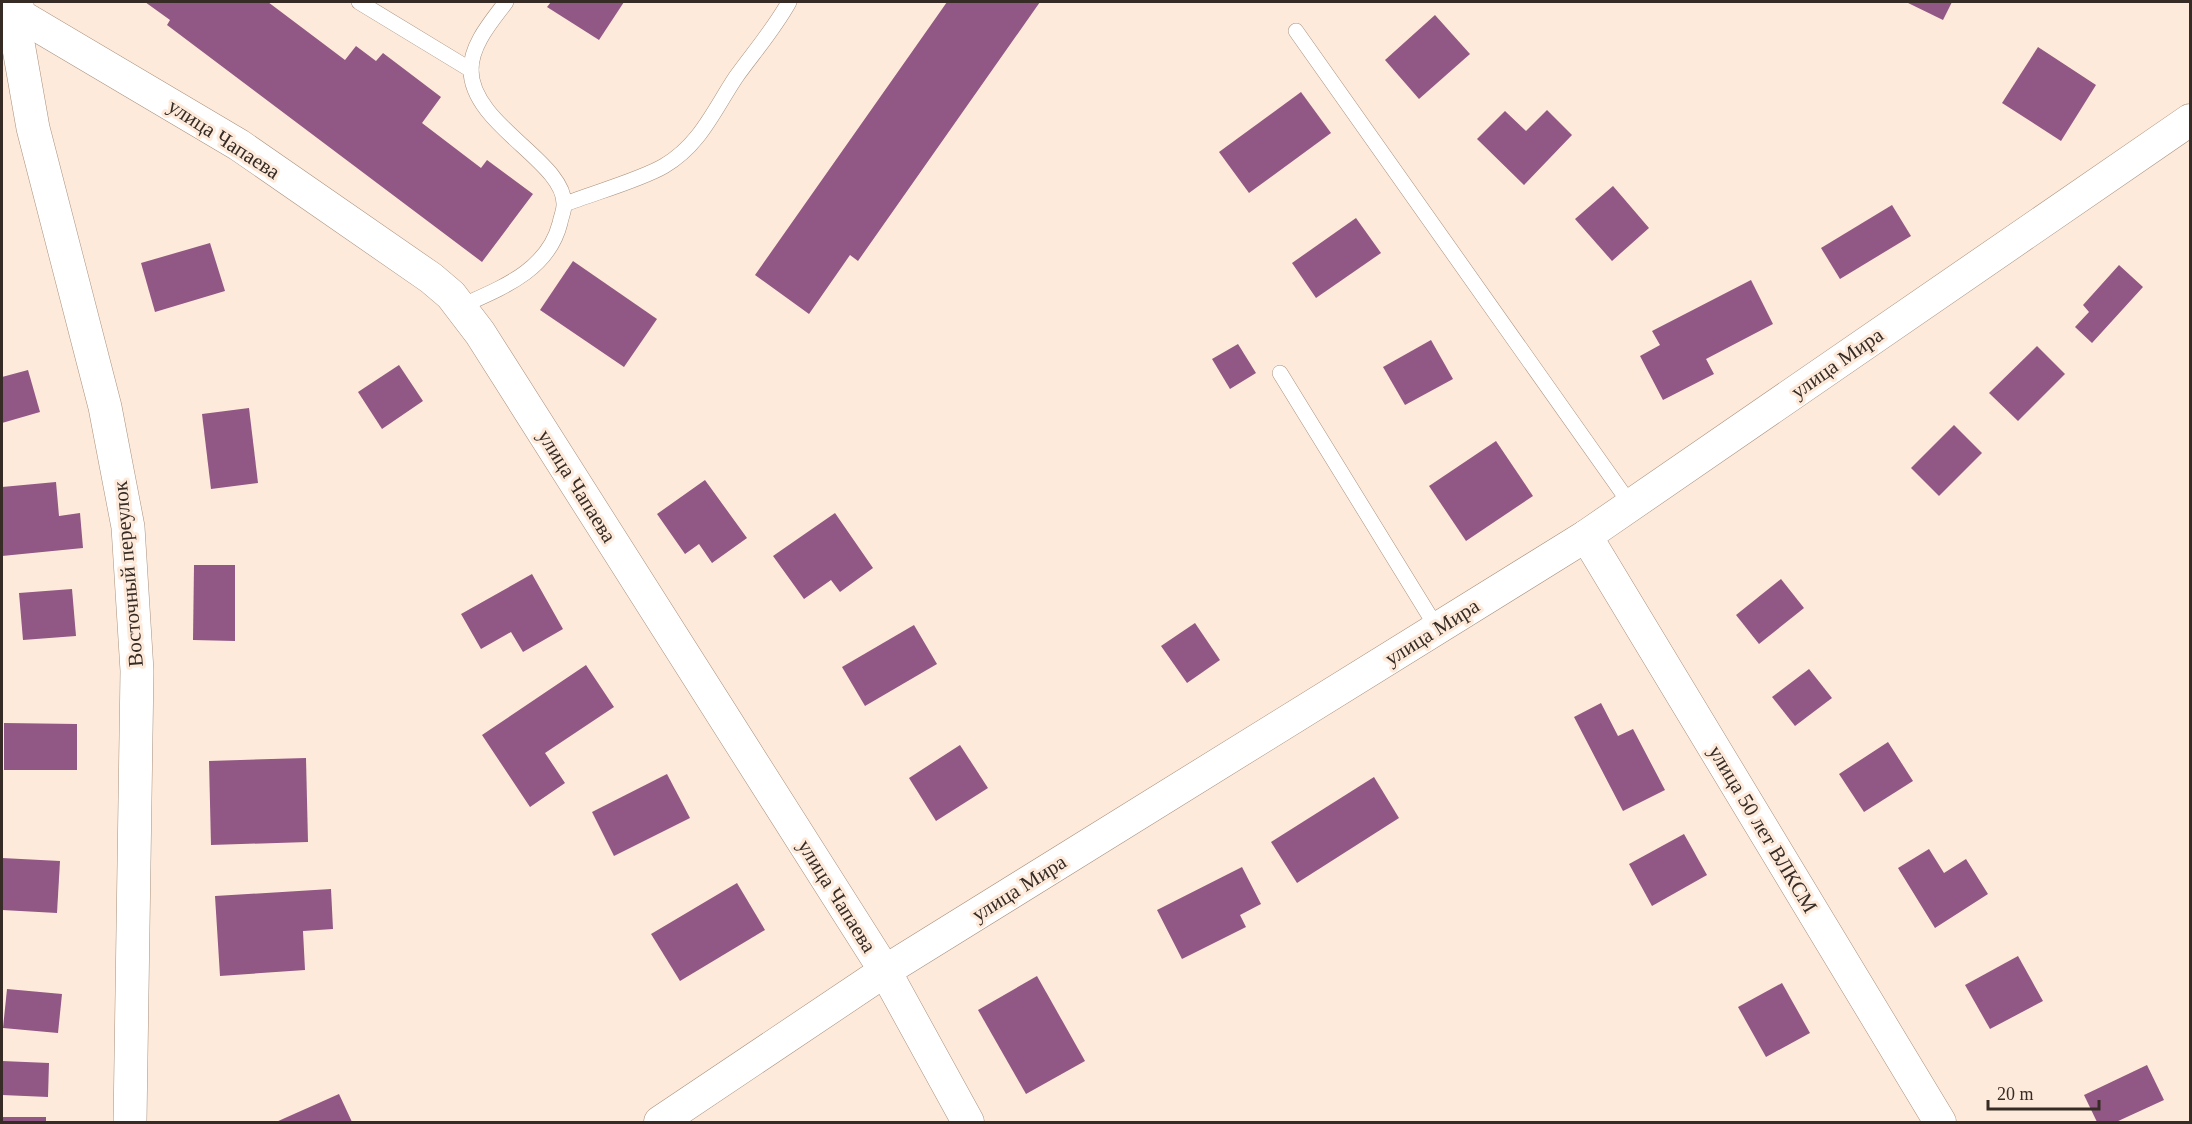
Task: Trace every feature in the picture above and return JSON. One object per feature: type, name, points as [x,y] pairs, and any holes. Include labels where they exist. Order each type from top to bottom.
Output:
[{"type":"street","name":"улица Чапаева","points":[[16,7],[239,146],[431,278],[451,295],[480,333],[885,971],[968,1122]]},
{"type":"street","name":"Восточный переулок","points":[[16,7],[18,44],[33,128],[105,406],[128,527],[137,671],[130,1122]]},
{"type":"street","name":"улица Мира","points":[[660,1122],[885,971],[1586,536],[2190,120]]},
{"type":"street","name":"улица 50 лет ВЛКСМ","points":[[1586,536],[1940,1122]]},
{"type":"lane","points":[[359,2],[471,70]]},
{"type":"lane","points":[[459,307],[507,286],[538,264],[556,239],[565,204],[554,177],[480,104],[471,70],[479,40],[506,2]]},
{"type":"lane","points":[[565,204],[664,166],[693,144],[709,123],[738,75],[775,27],[789,2]]},
{"type":"lane","points":[[1296,31],[1631,505]]},
{"type":"lane","points":[[1280,373],[1437,628]]},
{"type":"building","points":[[145,2],[268,2],[345,60],[356,46],[376,61],[383,53],[441,97],[422,123],[481,168],[487,160],[533,194],[482,262],[167,25],[170,20]]},
{"type":"building","points":[[551,2],[624,2],[599,40],[547,7]]},
{"type":"building","points":[[947,2],[1040,2],[858,261],[850,255],[809,314],[755,275]]},
{"type":"building","points":[[1906,2],[1952,2],[1943,20]]},
{"type":"building","points":[[1435,15],[1470,54],[1419,99],[1385,60]]},
{"type":"building","points":[[2038,47],[2096,85],[2061,141],[2002,103]]},
{"type":"building","points":[[1301,92],[1331,133],[1249,193],[1219,152]]},
{"type":"building","points":[[1547,110],[1572,135],[1524,185],[1477,139],[1505,111],[1526,131]]},
{"type":"building","points":[[1613,186],[1649,228],[1612,261],[1575,219]]},
{"type":"building","points":[[1892,205],[1911,236],[1840,279],[1821,248]]},
{"type":"building","points":[[1356,218],[1381,253],[1316,298],[1292,263]]},
{"type":"building","points":[[210,243],[225,291],[155,312],[141,263]]},
{"type":"building","points":[[573,261],[657,319],[624,367],[540,310]]},
{"type":"building","points":[[2119,265],[2143,287],[2092,343],[2075,327],[2089,312],[2083,305]]},
{"type":"building","points":[[1751,280],[1773,324],[1706,359],[1714,374],[1663,400],[1640,356],[1660,345],[1652,331]]},
{"type":"building","points":[[1431,340],[1453,379],[1405,405],[1383,367]]},
{"type":"building","points":[[1238,344],[1256,373],[1230,389],[1212,359]]},
{"type":"building","points":[[2037,346],[2065,374],[2018,421],[1989,393]]},
{"type":"building","points":[[399,365],[423,401],[382,429],[358,392]]},
{"type":"building","points":[[28,370],[40,412],[2,423],[2,377]]},
{"type":"building","points":[[249,408],[258,483],[211,489],[202,414]]},
{"type":"building","points":[[1954,425],[1982,453],[1939,496],[1911,468]]},
{"type":"building","points":[[1496,441],[1533,496],[1466,541],[1429,486]]},
{"type":"building","points":[[705,480],[747,538],[712,563],[699,544],[685,554],[657,514]]},
{"type":"building","points":[[56,482],[59,516],[80,513],[83,548],[2,556],[2,487]]},
{"type":"building","points":[[835,513],[873,568],[840,592],[831,580],[804,599],[773,556]]},
{"type":"building","points":[[194,565],[235,565],[235,641],[193,640]]},
{"type":"building","points":[[532,574],[563,629],[523,652],[511,632],[481,649],[461,614]]},
{"type":"building","points":[[1781,579],[1804,608],[1759,644],[1736,615]]},
{"type":"building","points":[[72,589],[76,636],[23,640],[19,593]]},
{"type":"building","points":[[1195,623],[1220,660],[1187,683],[1161,646]]},
{"type":"building","points":[[914,625],[937,664],[865,706],[842,667]]},
{"type":"building","points":[[586,665],[614,707],[545,753],[565,783],[530,807],[482,735]]},
{"type":"building","points":[[1809,669],[1832,698],[1795,726],[1772,697]]},
{"type":"building","points":[[1601,703],[1618,736],[1633,729],[1665,790],[1623,811],[1574,717]]},
{"type":"building","points":[[4,723],[77,724],[77,770],[4,770]]},
{"type":"building","points":[[1888,742],[1913,781],[1864,812],[1839,774]]},
{"type":"building","points":[[960,745],[988,788],[936,821],[909,778]]},
{"type":"building","points":[[306,758],[308,842],[211,845],[209,761]]},
{"type":"building","points":[[667,774],[690,818],[614,856],[592,812]]},
{"type":"building","points":[[1374,777],[1399,818],[1297,883],[1271,842]]},
{"type":"building","points":[[1684,834],[1707,875],[1652,906],[1629,864]]},
{"type":"building","points":[[1929,849],[1944,873],[1966,859],[1988,894],[1935,928],[1898,868]]},
{"type":"building","points":[[2,858],[60,861],[57,913],[2,910]]},
{"type":"building","points":[[1242,867],[1261,904],[1240,915],[1246,927],[1182,959],[1157,910]]},
{"type":"building","points":[[737,883],[765,930],[680,981],[651,934]]},
{"type":"building","points":[[331,889],[333,929],[303,931],[305,970],[220,976],[215,896]]},
{"type":"building","points":[[2018,956],[2043,1001],[1990,1029],[1965,985]]},
{"type":"building","points":[[1037,976],[1085,1061],[1026,1094],[978,1010]]},
{"type":"building","points":[[1782,983],[1810,1033],[1766,1057],[1738,1007]]},
{"type":"building","points":[[7,989],[62,994],[58,1033],[3,1028]]},
{"type":"building","points":[[2,1061],[49,1063],[48,1097],[2,1095]]},
{"type":"building","points":[[2147,1065],[2164,1100],[2116,1122],[2097,1122],[2084,1095]]},
{"type":"building","points":[[339,1094],[352,1122],[276,1122]]},
{"type":"building","points":[[2,1117],[46,1117],[46,1122],[2,1122]]}]
